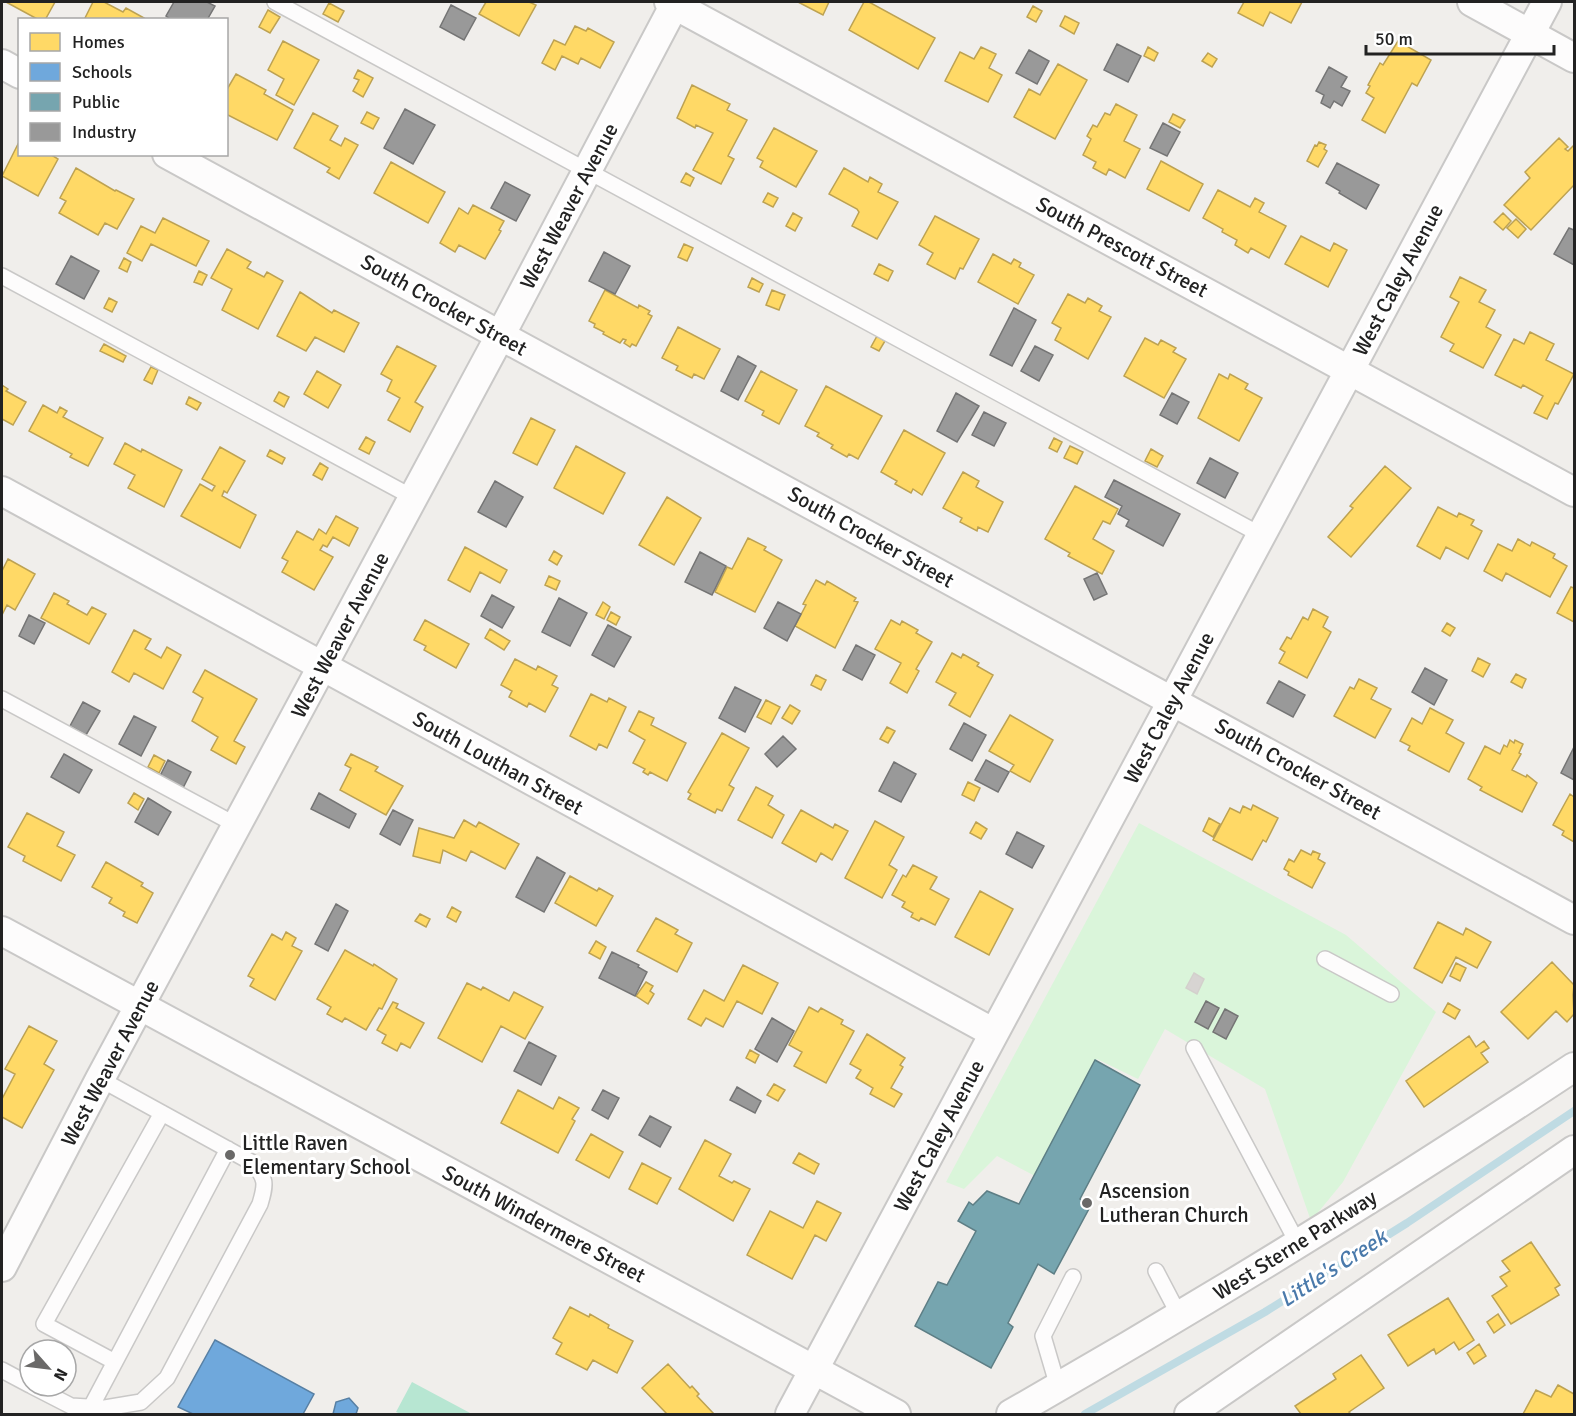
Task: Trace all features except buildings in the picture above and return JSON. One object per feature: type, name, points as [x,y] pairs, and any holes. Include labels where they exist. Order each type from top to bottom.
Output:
[{"type":"street","points":[[1472,2],[1575,58]]},
{"type":"street","name":"West Caley Avenue","points":[[790,1414],[1547,2]]},
{"type":"street","name":"West Weaver Avenue","points":[[2,1267],[100,1079],[500,336],[673,3]]},
{"type":"street","name":"South Prescott Street","points":[[673,3],[1575,492]]},
{"type":"street","points":[[2,64],[18,73]]},
{"type":"street","name":"South Crocker Street","points":[[171,156],[1575,920]]},
{"type":"street","name":"South Louthan Street","points":[[2,491],[994,1033]]},
{"type":"street","name":"South Windermere Street","points":[[2,931],[896,1414]]},
{"type":"street","name":"West Sterne Parkway","points":[[1011,1414],[1298,1244],[1575,1067]]},
{"type":"street","points":[[1189,1414],[1575,1150]]},
{"type":"lane","points":[[275,2],[1261,535]]},
{"type":"lane","points":[[2,276],[414,498]]},
{"type":"lane","points":[[2,699],[238,826]]},
{"type":"lane","points":[[1325,959],[1391,994]]},
{"type":"lane","points":[[1194,1048],[1298,1244]]},
{"type":"lane","points":[[55,1398],[71,1406],[105,1408],[141,1402],[167,1378],[260,1204],[266,1185],[261,1172],[251,1162],[100,1079]]},
{"type":"lane","points":[[115,1362],[44,1324],[162,1113]]},
{"type":"lane","points":[[91,1407],[228,1149]]},
{"type":"lane","points":[[1156,1271],[1179,1315]]},
{"type":"lane","points":[[1058,1387],[1043,1336],[1074,1278]]},
{"type":"lane","points":[[2,1370],[18,1379]]},
{"type":"green space","points":[[1139,823],[1346,935],[1436,1012],[1343,1182],[1311,1221],[1265,1089],[1165,1029],[1138,1079],[1097,1059],[1035,1176],[997,1156],[964,1189],[946,1182]]},
{"type":"green space","points":[[412,1382],[472,1414],[401,1414],[396,1412]]},
{"type":"waterway","name":"Little's Creek","points":[[1085,1414],[1265,1312],[1407,1223],[1574,1111]]},
{"type":"place","name":"Little Raven Elementary School","points":[[230,1155]]},
{"type":"place","name":"Ascension Lutheran Church","points":[[1087,1203]]}]
